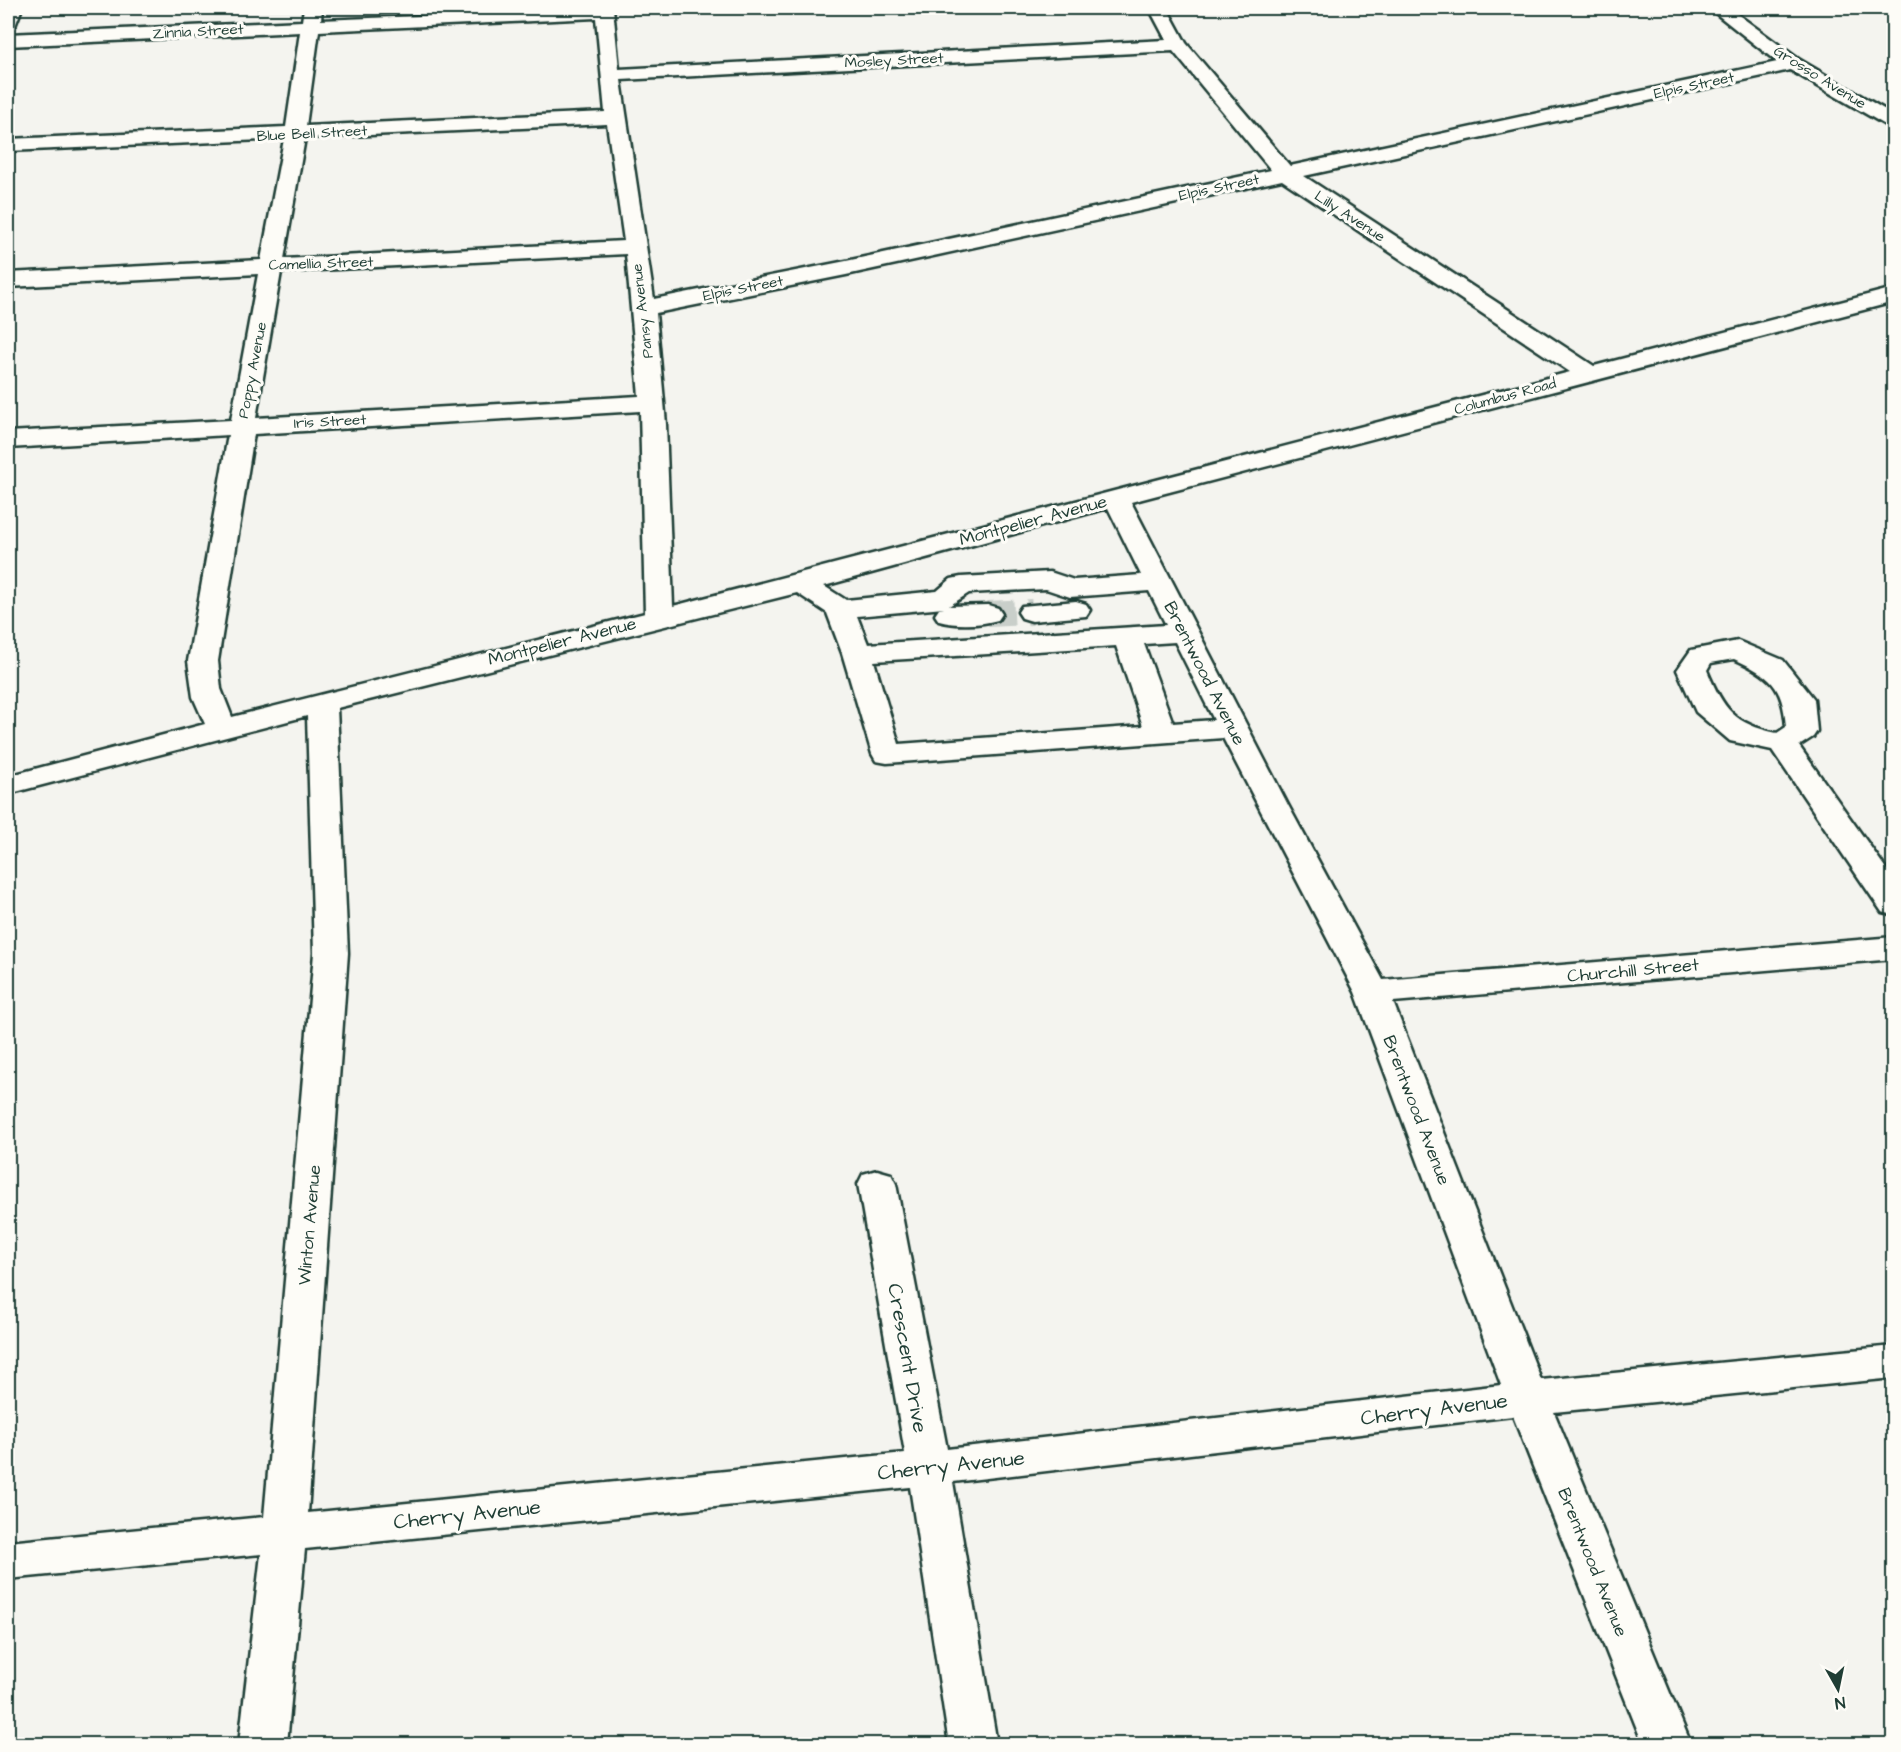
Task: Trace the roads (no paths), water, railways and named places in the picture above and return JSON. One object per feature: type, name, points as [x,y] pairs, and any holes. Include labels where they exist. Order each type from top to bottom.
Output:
[{"type":"street","points":[[8,22],[13,8]]},
{"type":"street","name":"Lilly Avenue","points":[[1158,8],[1178,45],[1285,173],[1590,374]]},
{"type":"street","name":"Grosso Avenue","points":[[1718,8],[1793,64],[1893,124]]},
{"type":"street","name":"Zinnia Street","points":[[8,40],[311,17],[604,10]]},
{"type":"street","name":"Pansy Avenue","points":[[604,10],[615,118],[644,308],[656,444],[659,616]]},
{"type":"street","name":"Poppy Avenue","points":[[224,729],[209,707],[204,687],[203,661],[242,426],[295,134],[311,17]]},
{"type":"street","name":"Mosley Street","points":[[610,75],[1178,45]]},
{"type":"street","name":"Elpis Street","points":[[644,308],[1793,64]]},
{"type":"street","name":"Blue Bell Street","points":[[8,145],[615,118]]},
{"type":"street","name":"Camellia Street","points":[[8,280],[273,264],[634,247]]},
{"type":"street","name":"Columbus Road","points":[[1116,498],[1893,295]]},
{"type":"street","name":"Iris Street","points":[[8,440],[652,403]]},
{"type":"street","name":"Brentwood Avenue","points":[[1116,498],[1233,728],[1372,992],[1527,1398],[1667,1744]]},
{"type":"street","name":"Montpelier Avenue","points":[[8,785],[659,616],[802,584],[1116,498]]},
{"type":"street","points":[[953,647],[947,607],[961,585],[1050,580],[1073,599],[1085,640]]},
{"type":"street","points":[[1032,612],[1073,599],[1159,582]]},
{"type":"street","points":[[802,584],[840,609],[947,607],[988,614]]},
{"type":"street","points":[[840,609],[857,653],[887,754],[1233,728]]},
{"type":"street","points":[[857,653],[1185,633]]},
{"type":"street","points":[[1127,637],[1161,733]]},
{"type":"street","name":"Winton Avenue","points":[[263,1744],[285,1532],[331,953],[322,704]]},
{"type":"street","points":[[1782,743],[1893,905]]},
{"type":"street","name":"Churchill Street","points":[[1372,992],[1893,948]]},
{"type":"street","name":"Crescent Drive","points":[[877,1184],[929,1468],[973,1744]]},
{"type":"street","name":"Cherry Avenue","points":[[8,1561],[929,1468],[1527,1398],[1893,1362]]},
{"type":"tunnel","points":[[988,614],[1032,612]]}]
